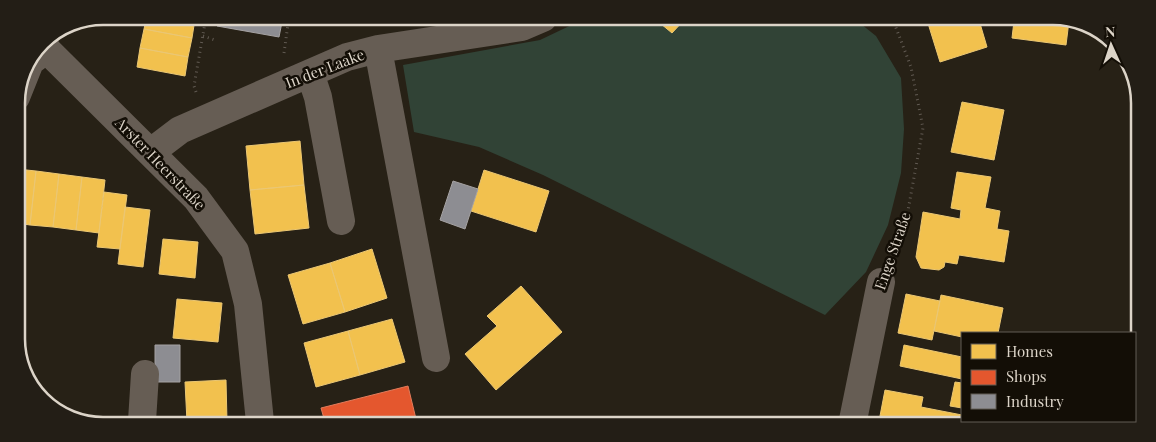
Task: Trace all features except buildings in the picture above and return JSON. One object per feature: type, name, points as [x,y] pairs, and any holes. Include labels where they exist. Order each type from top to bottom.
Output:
[{"type":"street","name":"In der Laake","points":[[151,152],[180,130],[347,57],[378,49],[527,25]]},
{"type":"street","name":"Arster Heerstraße","points":[[47,49],[196,198],[235,251],[248,304],[259,417]]},
{"type":"street","points":[[378,49],[436,358]]},
{"type":"street","points":[[303,76],[318,97],[341,221]]},
{"type":"street","name":"Enge Straße","points":[[854,417],[881,282]]},
{"type":"street","points":[[142,417],[145,374]]},
{"type":"path","points":[[205,25],[194,86],[207,118]]},
{"type":"path","points":[[288,25],[283,51],[303,76]]},
{"type":"path","name":"Enge Straße","points":[[881,282],[907,216],[923,128],[911,67],[895,25]]},
{"type":"path","points":[[203,36],[215,40]]},
{"type":"green space","points":[[571,25],[862,25],[876,36],[901,78],[904,129],[901,173],[888,225],[866,272],[825,315],[543,175],[479,147],[414,132],[403,65],[540,40]]}]
